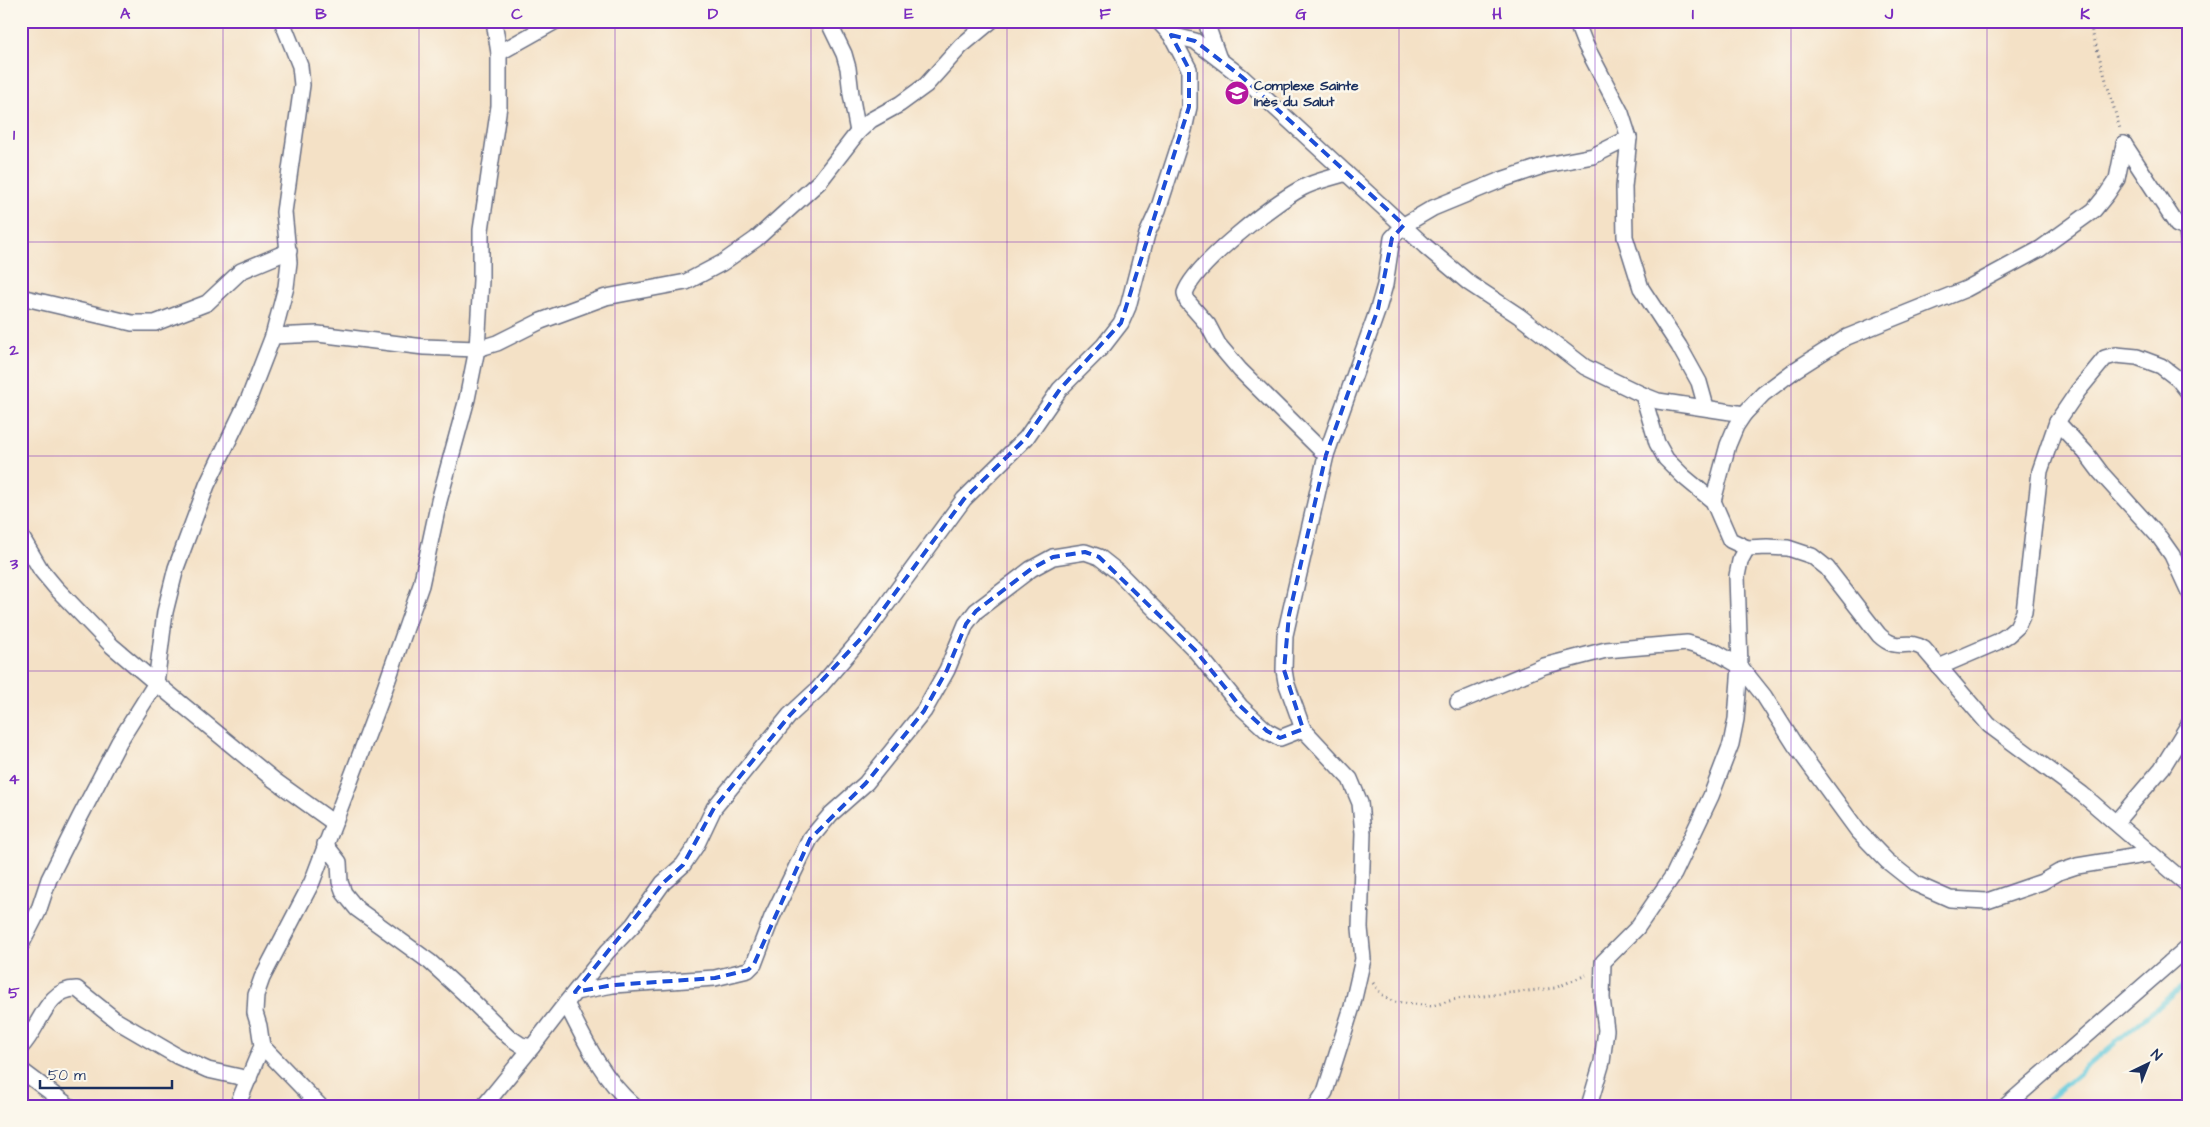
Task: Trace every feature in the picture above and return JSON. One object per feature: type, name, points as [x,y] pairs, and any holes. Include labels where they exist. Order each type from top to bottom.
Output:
[{"type":"street","points":[[21,945],[38,912],[49,879],[119,742],[156,683],[164,612],[176,568],[208,486],[249,398],[272,336],[286,287],[289,251],[284,212],[300,110],[302,85],[300,66],[282,21]]},
{"type":"street","points":[[237,1106],[262,1046],[255,1013],[256,995],[262,978],[312,882],[380,702],[421,585],[477,349],[481,280],[481,230],[499,106],[499,53],[494,21]]},
{"type":"street","points":[[499,53],[556,21]]},
{"type":"street","points":[[828,21],[848,68],[858,132]]},
{"type":"street","points":[[272,336],[318,334],[424,347],[477,349],[497,343],[541,321],[606,297],[686,282],[722,263],[756,239],[820,181],[858,132],[871,120],[900,104],[926,85],[961,46],[991,21]]},
{"type":"street","points":[[484,1106],[607,952],[633,924],[663,883],[683,865],[696,846],[714,808],[790,716],[818,689],[865,634],[964,499],[1026,438],[1060,389],[1104,345],[1121,323],[1128,307],[1146,234],[1158,210],[1184,130],[1189,107],[1189,69],[1172,35],[1158,21]]},
{"type":"street","points":[[1207,21],[1219,59]]},
{"type":"street","points":[[1576,21],[1585,44],[1621,113],[1629,138],[1624,187],[1625,238],[1641,288],[1679,346],[1699,382],[1706,407]]},
{"type":"street","points":[[1172,35],[1196,41],[1242,77],[1425,246],[1469,283],[1519,316],[1585,367],[1658,401],[1744,414]]},
{"type":"street","points":[[1316,1106],[1325,1092],[1352,1007],[1364,959],[1360,928],[1363,833],[1360,803],[1350,779],[1303,729],[1286,682],[1284,670],[1285,635],[1326,455],[1378,309],[1385,285],[1392,238],[1404,225],[1433,208],[1501,180],[1546,165],[1593,156],[1629,138]]},
{"type":"street","points":[[2124,144],[2177,225],[2188,230],[2189,250]]},
{"type":"street","points":[[1713,501],[1728,445],[1736,426],[1744,414],[1764,394],[1795,370],[1847,337],[1966,289],[2040,249],[2094,210],[2107,194],[2117,179],[2124,144]]},
{"type":"street","points":[[1326,455],[1240,370],[1218,344],[1208,325],[1188,300],[1185,293],[1191,281],[1236,236],[1277,202],[1305,187],[1346,173]]},
{"type":"street","points":[[21,297],[132,323],[155,323],[207,303],[241,271],[262,260],[289,251]]},
{"type":"street","points":[[1939,667],[1997,642],[2017,627],[2024,612],[2040,472],[2057,422],[2078,390],[2106,358],[2116,355],[2137,357],[2161,366],[2178,379],[2189,393]]},
{"type":"street","points":[[1642,394],[1656,443],[1666,459],[1713,501],[1730,540],[1747,548],[1788,548],[1812,556],[1827,568],[1887,643],[1894,646],[1917,644],[1924,649],[1989,725],[2116,822],[2150,854],[2189,886]]},
{"type":"street","points":[[2057,422],[2160,538],[2172,555],[2189,592]]},
{"type":"street","points":[[21,536],[41,570],[112,646],[274,780],[334,823]]},
{"type":"street","points":[[1590,1106],[1602,1062],[1606,1030],[1602,998],[1603,962],[1637,928],[1667,887],[1710,796],[1731,744],[1736,719],[1740,666],[1737,576],[1740,561],[1747,548]]},
{"type":"street","points":[[571,998],[613,984],[715,978],[748,970],[754,964],[783,892],[810,839],[832,814],[866,783],[924,711],[947,670],[966,624],[976,611],[1031,569],[1053,557],[1085,552],[1099,557],[1118,572],[1159,612],[1195,650],[1240,706],[1266,731],[1280,738],[1303,729]]},
{"type":"street","points":[[1458,702],[1544,666],[1606,650],[1687,643],[1714,650],[1740,666],[1764,696],[1796,745],[1858,831],[1887,861],[1916,884],[1950,899],[1987,901],[2042,882],[2059,872],[2077,866],[2150,854]]},
{"type":"street","points":[[2116,822],[2162,768],[2189,724]]},
{"type":"street","points":[[325,844],[339,862],[340,882],[350,901],[430,962],[464,992],[509,1037],[521,1045],[532,1047]]},
{"type":"street","points":[[2006,1106],[2189,946]]},
{"type":"street","points":[[21,1047],[31,1037],[42,1014],[53,998],[62,991],[77,989],[117,1021],[177,1056],[208,1070],[250,1078]]},
{"type":"street","points":[[571,998],[607,1077],[634,1106]]},
{"type":"street","points":[[262,1046],[320,1106]]},
{"type":"street","points":[[21,1070],[69,1106]]},
{"type":"path","points":[[2089,21],[2124,144]]},
{"type":"path","points":[[1364,959],[1373,983],[1381,994],[1394,1002],[1432,1006],[1456,999],[1555,988],[1584,976],[1603,962]]},
{"type":"highlighted area","points":[[1171,35],[1195,41],[1242,77],[1404,225],[1392,238],[1378,309],[1326,455],[1289,615],[1284,670],[1303,729],[1280,738],[1267,731],[1240,706],[1195,650],[1099,557],[1085,552],[1053,557],[1031,569],[976,611],[966,624],[947,670],[924,711],[866,783],[810,839],[754,964],[748,970],[715,978],[613,985],[575,992],[663,883],[683,865],[714,808],[790,715],[865,634],[964,499],[1026,438],[1060,389],[1121,323],[1189,107],[1189,69]]},
{"type":"waterway","points":[[2040,1106],[2189,981]]},
{"type":"place","name":"Complexe Sainte Inès du Salut","points":[[1237,93]]}]
